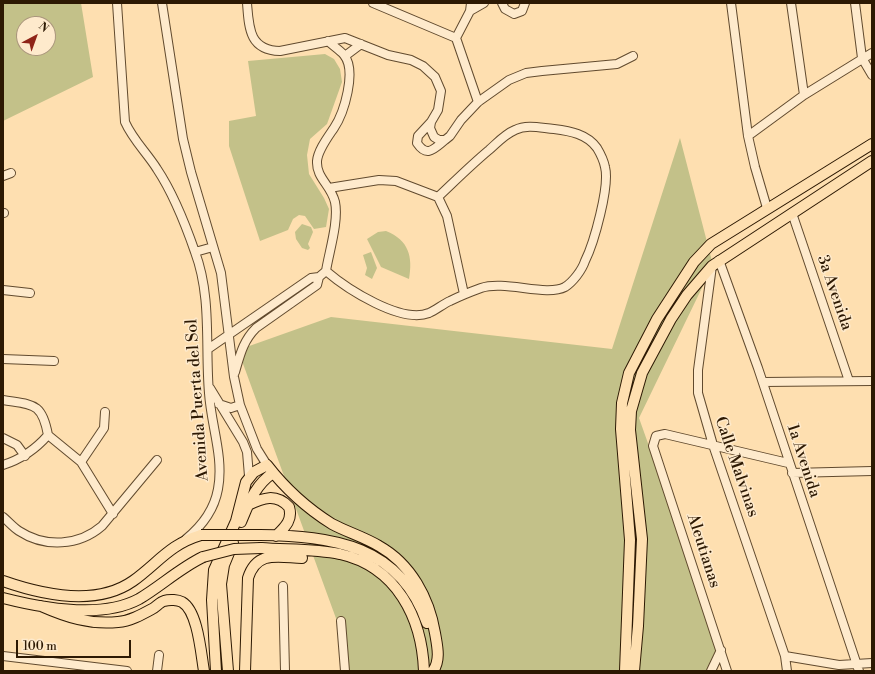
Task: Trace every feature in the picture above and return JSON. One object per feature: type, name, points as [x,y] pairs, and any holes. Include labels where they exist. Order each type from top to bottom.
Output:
[{"type":"main road","points":[[625,671],[630,540],[620,429],[622,403],[629,374],[657,318],[674,290],[694,262],[710,244],[872,144]]},
{"type":"main road","points":[[634,671],[638,626],[642,539],[630,430],[632,411],[642,373],[663,332],[686,295],[716,263],[871,164]]},
{"type":"main road","points":[[216,671],[212,582],[218,559],[236,521],[249,476],[270,469]]},
{"type":"main road","points":[[228,671],[221,602],[221,584],[224,565],[248,505],[270,469]]},
{"type":"main road","points":[[270,469],[289,490],[317,514],[333,524],[380,546],[401,562],[414,578],[426,599],[433,618],[438,655],[437,663],[433,671]]},
{"type":"main road","points":[[248,505],[260,499],[273,498],[279,499],[289,507],[290,518],[283,530],[276,536]]},
{"type":"main road","points":[[3,581],[36,591],[62,595],[84,596],[107,593],[121,588],[134,580],[172,548],[185,540],[201,536],[260,535],[348,545],[367,552],[382,561],[398,575],[422,609],[428,626],[433,671]]},
{"type":"main road","points":[[3,598],[41,606],[96,610],[123,606],[138,599],[203,557],[234,549],[261,548],[329,552],[361,561],[390,582],[404,598],[413,612],[418,628],[423,651],[424,671]]},
{"type":"main road","points":[[245,671],[248,578],[255,564],[267,557],[317,558],[342,555]]},
{"type":"main road","points":[[41,606],[64,617],[90,622],[118,622],[136,618],[164,601],[174,600],[182,602],[189,609],[195,622],[204,671]]},
{"type":"street","name":"Avenida Puerta del Sol","points":[[117,3],[125,122],[134,139],[157,169],[166,184],[195,252],[204,289],[209,386],[217,440],[219,473],[218,489],[208,516],[201,526],[185,540]]},
{"type":"street","points":[[162,3],[183,139],[221,273],[234,377],[240,405],[257,449],[270,469]]},
{"type":"street","points":[[247,3],[249,22],[253,38],[260,47],[280,51],[307,44],[328,42],[335,38],[345,38],[388,55],[411,60],[423,66],[435,77],[441,91],[438,110],[431,122],[418,136],[417,143],[422,150],[427,151],[433,150],[445,140],[478,102],[509,80],[526,73],[612,65],[634,56]]},
{"type":"street","points":[[373,3],[456,38]]},
{"type":"street","points":[[478,102],[456,38],[470,7],[484,3]]},
{"type":"street","points":[[502,3],[505,9],[514,14],[522,11],[526,3]]},
{"type":"street","points":[[731,3],[748,136],[754,167],[767,208]]},
{"type":"street","points":[[791,3],[804,95]]},
{"type":"street","points":[[855,3],[862,58],[872,75]]},
{"type":"street","points":[[234,377],[241,351],[250,334],[256,328],[317,285],[323,274],[335,218],[335,202],[329,188],[321,179],[317,169],[317,158],[336,126],[350,82],[350,69],[345,56],[328,42]]},
{"type":"street","points":[[345,56],[361,44]]},
{"type":"street","points":[[748,136],[804,95],[872,53]]},
{"type":"street","points":[[431,122],[431,133],[434,137],[439,140],[445,140]]},
{"type":"street","points":[[208,349],[311,278],[323,274],[376,303],[413,316],[428,313],[464,294],[484,287],[510,286],[552,290],[564,287],[574,279],[585,263],[591,248],[604,191],[605,168],[597,148],[586,138],[572,131],[529,126],[517,129],[508,134],[461,174],[438,197]]},
{"type":"street","points":[[856,153],[872,137]]},
{"type":"street","points":[[329,188],[379,180],[396,181],[438,197],[447,216],[464,294]]},
{"type":"street","name":"3a Avenida","points":[[792,214],[849,381]]},
{"type":"street","points":[[195,252],[213,247]]},
{"type":"street","name":"1a Avenida","points":[[716,263],[763,382],[788,462],[858,668]]},
{"type":"street","name":"Calle Malvinas","points":[[716,263],[698,370],[698,393],[713,445],[785,656],[787,671]]},
{"type":"street","points":[[3,290],[30,293]]},
{"type":"street","points":[[227,314],[235,322],[248,322]]},
{"type":"street","points":[[3,359],[54,362]]},
{"type":"street","points":[[763,382],[872,381]]},
{"type":"street","points":[[209,386],[243,442],[247,452],[249,476]]},
{"type":"street","points":[[3,400],[32,406],[39,410],[45,418],[48,435],[81,462],[114,514]]},
{"type":"street","points":[[219,404],[231,408],[240,405]]},
{"type":"street","points":[[81,462],[104,428],[105,412]]},
{"type":"street","name":"Aleutianas","points":[[713,445],[665,434],[656,436],[653,446],[727,671]]},
{"type":"street","points":[[3,465],[35,450],[48,435]]},
{"type":"street","points":[[3,438],[17,445],[25,456]]},
{"type":"street","points":[[713,445],[788,462]]},
{"type":"street","points":[[3,516],[19,531],[44,542],[59,543],[77,540],[94,533],[114,514],[157,460]]},
{"type":"street","points":[[792,473],[872,471]]},
{"type":"street","points":[[3,576],[15,585]]},
{"type":"street","points":[[283,586],[285,671]]},
{"type":"street","points":[[341,621],[345,671]]},
{"type":"street","points":[[712,671],[721,650]]},
{"type":"street","points":[[157,671],[159,655]]},
{"type":"street","points":[[3,656],[127,671]]},
{"type":"street","points":[[785,656],[858,668],[872,663]]},
{"type":"shaded area","points":[[3,3],[81,3],[93,77],[3,121]]},
{"type":"shaded area","points":[[325,54],[334,59],[340,69],[342,82],[327,124],[310,139],[307,155],[309,174],[329,209],[326,227],[314,229],[305,216],[299,215],[293,219],[288,230],[260,241],[229,146],[229,121],[256,116],[248,61]]},
{"type":"shaded area","points":[[680,138],[713,265],[639,418],[723,654],[715,671],[347,671],[345,643],[238,350],[331,317],[612,349]]},
{"type":"shaded area","points":[[302,224],[311,227],[313,232],[308,244],[310,248],[308,250],[302,248],[296,239],[295,232]]},
{"type":"shaded area","points":[[386,231],[400,239],[408,250],[410,257],[409,279],[381,267],[367,239],[378,232]]},
{"type":"shaded area","points":[[371,252],[377,268],[372,279],[365,275],[367,268],[363,255]]}]
